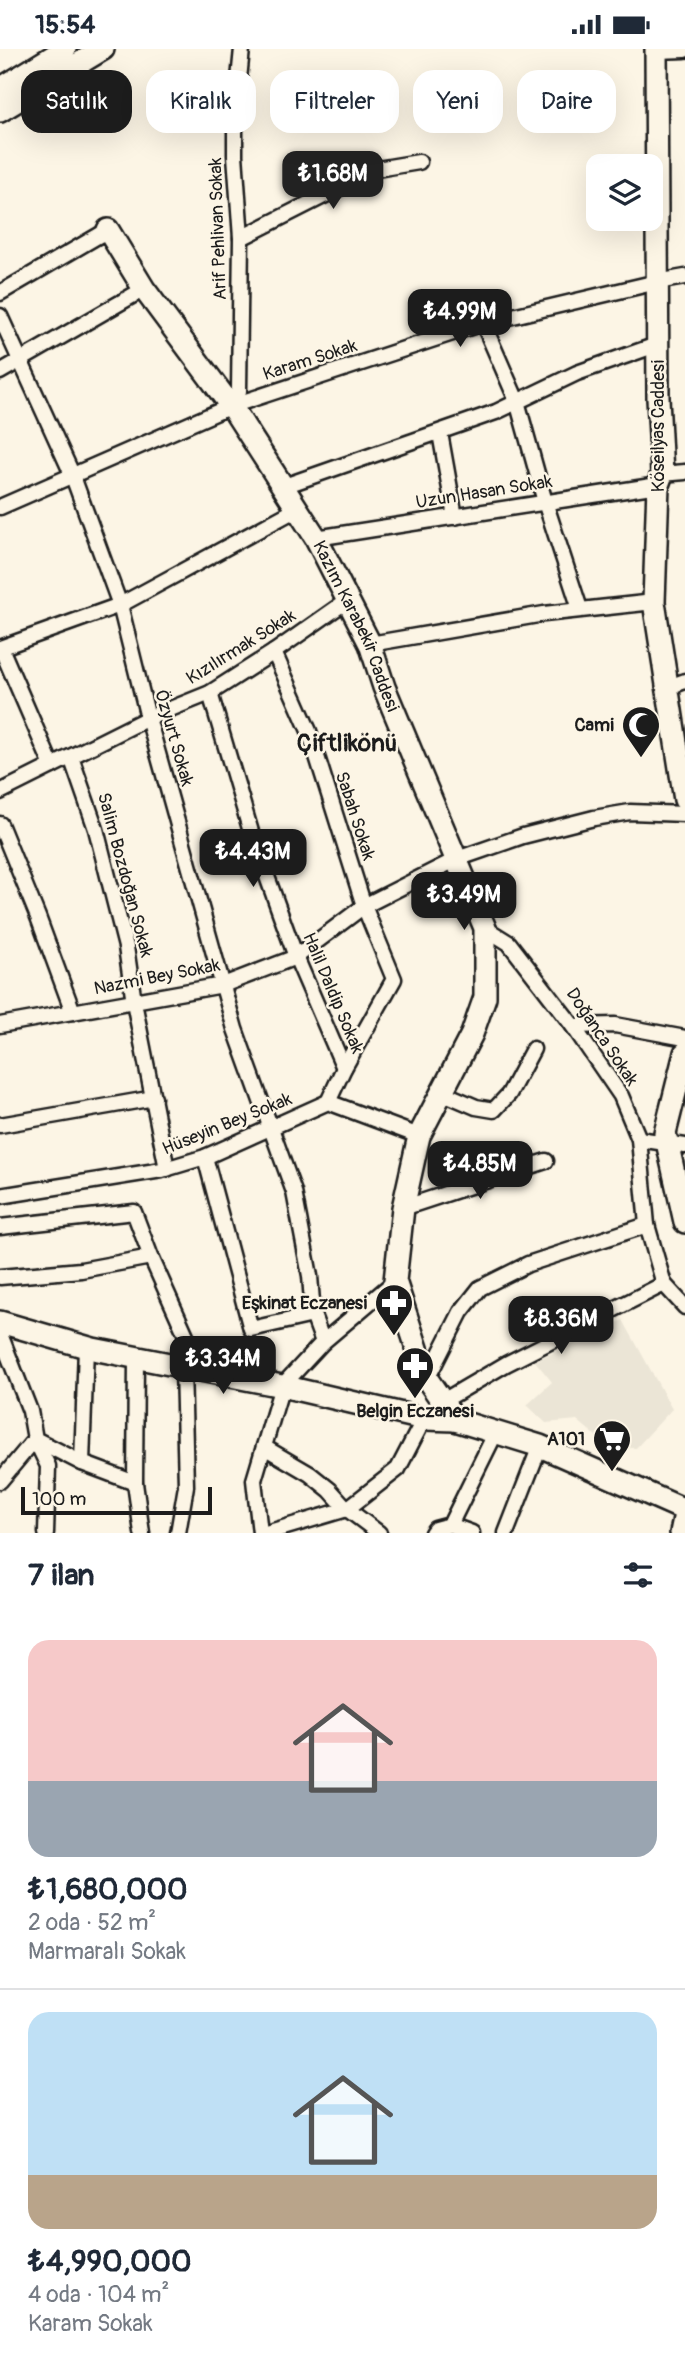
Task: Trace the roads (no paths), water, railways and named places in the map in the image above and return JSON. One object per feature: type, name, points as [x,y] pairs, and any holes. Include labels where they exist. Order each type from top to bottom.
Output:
[{"type":"street","points":[[0,89],[65,49]]},
{"type":"street","points":[[0,111],[103,49]]},
{"type":"street","name":"Arif Pehlivan Sokak","points":[[231,406],[239,390],[241,238],[235,132],[242,49]]},
{"type":"street","points":[[656,50],[685,51]]},
{"type":"street","name":"Köseilyas Caddesi","points":[[656,50],[660,480],[654,601],[675,685],[685,800]]},
{"type":"street","points":[[241,238],[377,169],[419,162]]},
{"type":"street","points":[[0,293],[108,230]]},
{"type":"street","name":"Kazım Karabekir Caddesi","points":[[108,230],[144,289],[231,406],[316,538],[370,644],[384,687],[485,928],[485,997],[472,1034],[419,1136],[403,1208],[395,1281],[428,1378],[455,1420]]},
{"type":"street","name":"Karam Sokak","points":[[0,507],[231,406],[483,323],[685,277]]},
{"type":"street","points":[[0,372],[144,289]]},
{"type":"street","name":"Özyurt Sokak","points":[[0,316],[72,474],[120,605],[148,718],[235,1029],[294,1192],[310,1276],[313,1315],[323,1342]]},
{"type":"street","points":[[483,323],[517,401],[545,502],[580,609]]},
{"type":"street","points":[[284,487],[496,412],[577,373],[659,344]]},
{"type":"street","points":[[440,433],[455,517]]},
{"type":"street","name":"Uzun Hasan Sokak","points":[[316,538],[545,502],[660,480],[685,472]]},
{"type":"street","points":[[52,766],[1,648],[120,605],[297,509]]},
{"type":"street","name":"Kızılırmak Sokak","points":[[0,792],[148,718],[210,693],[348,600]]},
{"type":"street","points":[[370,644],[580,609],[654,601]]},
{"type":"street","name":"Sabah Sokak","points":[[274,652],[309,731],[364,907],[394,979],[344,1068],[328,1103]]},
{"type":"street","name":"Halil Daldip Sokak","points":[[210,693],[251,832],[296,957],[344,1068]]},
{"type":"street","name":"Salim Bozdoğan Sokak","points":[[71,757],[96,829],[123,934],[167,1169]]},
{"type":"street","name":"Nazmi Bey Sokak","points":[[0,1025],[223,985],[296,957],[364,907],[457,859],[523,836],[629,811],[685,814]]},
{"type":"street","points":[[0,824],[73,1012]]},
{"type":"street","name":"Doğanca Sokak","points":[[485,928],[509,943],[573,1025],[621,1097],[639,1139],[647,1225],[664,1284],[685,1307]]},
{"type":"street","points":[[573,1025],[615,1025],[685,1038]]},
{"type":"street","points":[[440,1092],[476,1107],[494,1110],[509,1094],[533,1049]]},
{"type":"street","points":[[685,1053],[665,1133],[676,1145],[685,1222]]},
{"type":"street","points":[[0,1125],[154,1098]]},
{"type":"street","points":[[328,1103],[419,1136]]},
{"type":"street","name":"Hüseyin Bey Sokak","points":[[0,1196],[167,1169],[205,1157],[328,1103]]},
{"type":"street","points":[[639,1139],[676,1145]]},
{"type":"street","points":[[205,1157],[251,1329],[313,1315]]},
{"type":"street","points":[[403,1208],[545,1161]]},
{"type":"street","points":[[0,1227],[134,1212],[193,1369],[186,1486],[178,1533]]},
{"type":"street","points":[[428,1378],[461,1312],[480,1288],[527,1264],[647,1225]]},
{"type":"street","points":[[0,1277],[81,1270],[151,1257]]},
{"type":"street","points":[[260,1533],[254,1480],[282,1386],[323,1342],[395,1281]]},
{"type":"street","points":[[443,1401],[506,1364],[664,1284]]},
{"type":"street","points":[[0,1322],[86,1347],[136,1358],[282,1386],[424,1419],[455,1420],[540,1446],[685,1512],[681,1533]]},
{"type":"street","points":[[0,1334],[30,1411],[35,1439],[48,1467],[46,1533]]},
{"type":"street","points":[[82,1463],[86,1347]]},
{"type":"street","points":[[136,1358],[135,1483],[142,1533]]},
{"type":"street","points":[[266,1533],[347,1509],[397,1469],[424,1419]]},
{"type":"street","points":[[450,1525],[495,1434]]},
{"type":"street","points":[[35,1439],[82,1463],[135,1483]]},
{"type":"street","points":[[2,1474],[35,1439]]},
{"type":"street","points":[[506,1533],[540,1446]]},
{"type":"street","points":[[264,1447],[310,1474],[330,1490],[347,1509],[379,1533]]},
{"type":"street","points":[[432,1533],[435,1529],[450,1525],[472,1533]]},
{"type":"place","name":"Cami","points":[[641,759]]},
{"type":"place","name":"Eşkinat Eczanesi","points":[[394,1337]]},
{"type":"place","name":"Belgin Eczanesi","points":[[415,1400]]},
{"type":"place","name":"A101","points":[[612,1473]]},
{"type":"district","name":"Çiftlikönü","points":[[347,743]]}]
